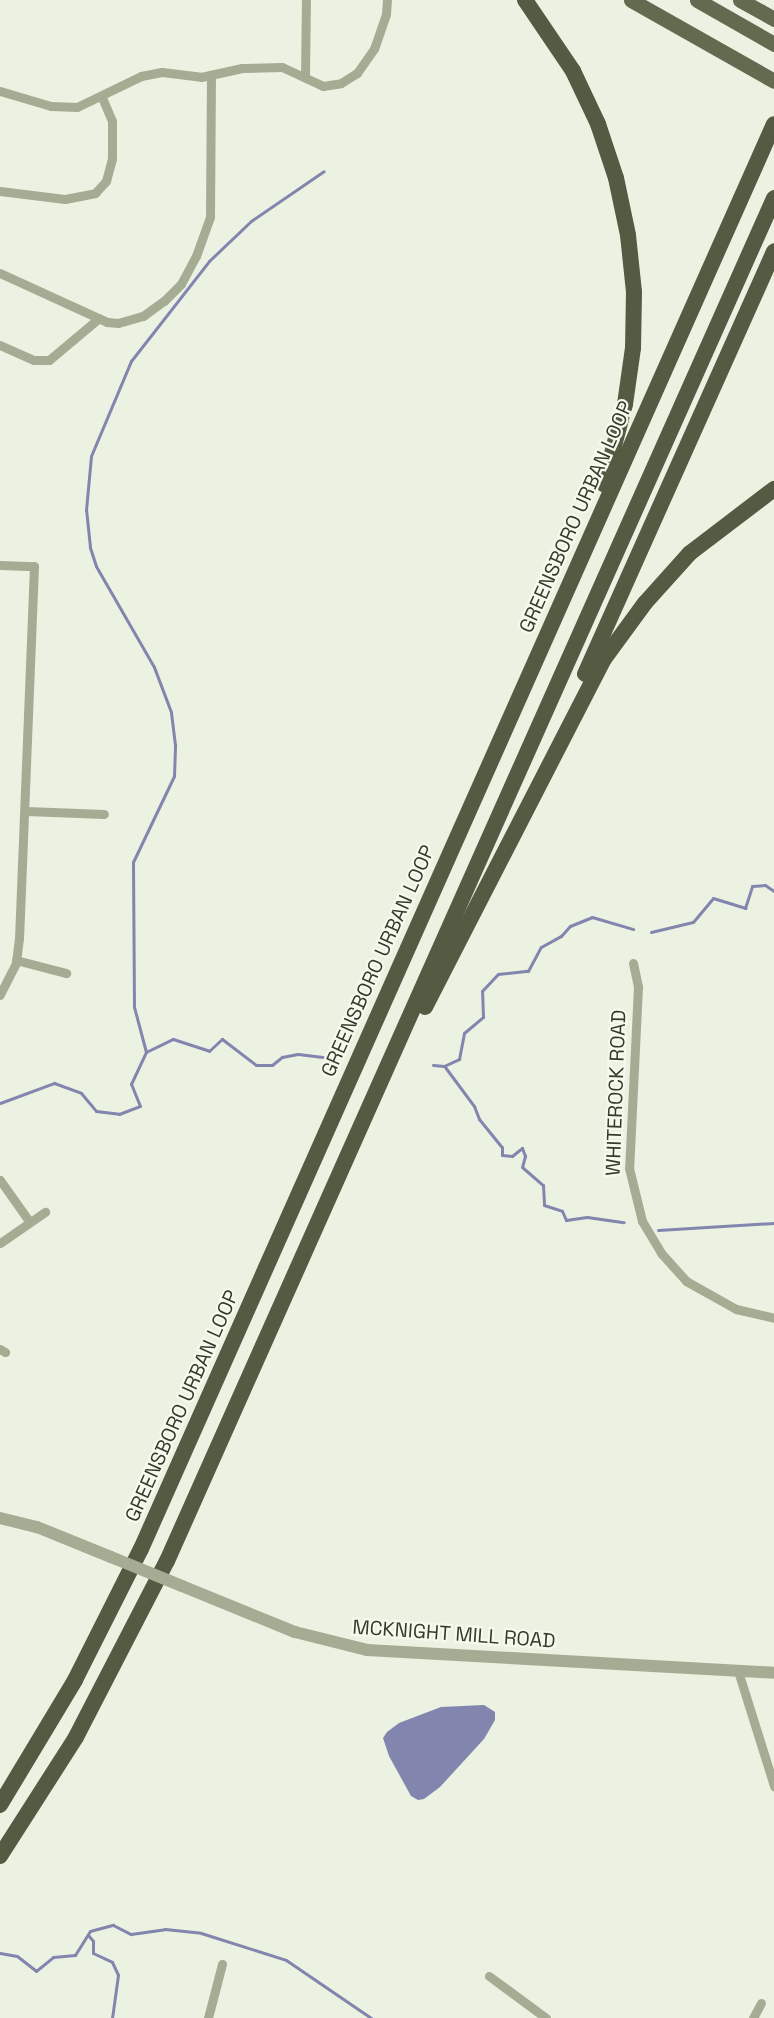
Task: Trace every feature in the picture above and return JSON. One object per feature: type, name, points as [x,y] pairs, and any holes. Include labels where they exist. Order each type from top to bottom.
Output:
[{"type":"highway","points":[[525,0],[573,71],[598,124],[623,206],[632,263],[634,320],[630,376],[590,537]]},
{"type":"highway","points":[[631,0],[774,81]]},
{"type":"highway","points":[[697,0],[774,44]]},
{"type":"highway","points":[[740,0],[774,19]]},
{"type":"highway","name":"GREENSBORO URBAN LOOP","points":[[0,1805],[75,1680],[137,1558],[774,124]]},
{"type":"highway","points":[[0,1856],[76,1737],[145,1607],[774,198]]},
{"type":"highway","points":[[522,815],[774,251]]},
{"type":"highway","points":[[353,1143],[604,659],[645,603],[715,531],[774,489]]},
{"type":"street","points":[[305,77],[306,0]]},
{"type":"street","points":[[0,91],[51,106],[77,107],[102,98],[141,76],[162,72],[211,75],[242,68],[282,67],[323,86],[341,83],[357,73],[374,49],[387,14],[387,0]]},
{"type":"street","points":[[0,273],[99,318],[118,323],[142,316],[164,301],[180,284],[206,235],[210,217],[211,75]]},
{"type":"street","points":[[0,191],[65,199],[95,193],[106,181],[112,159],[112,121],[102,98]]},
{"type":"street","points":[[0,345],[34,360],[49,360],[99,318]]},
{"type":"street","points":[[0,565],[34,567],[26,811],[16,960],[0,995]]},
{"type":"street","points":[[26,811],[104,814]]},
{"type":"street","points":[[16,960],[66,973]]},
{"type":"street","name":"WHITEROCK ROAD","points":[[633,963],[638,987],[629,1149],[632,1187],[650,1237],[686,1281],[736,1309],[774,1318]]},
{"type":"street","points":[[0,1180],[29,1221]]},
{"type":"street","points":[[0,1243],[45,1212]]},
{"type":"street","name":"MCKNIGHT MILL ROAD","points":[[6,1519],[111,1557],[295,1632],[367,1650],[774,1673]]},
{"type":"street","points":[[738,1671],[774,1786]]},
{"type":"street","points":[[208,2018],[222,1964]]},
{"type":"street","points":[[489,1976],[546,2018]]},
{"type":"street","points":[[753,2018],[761,2003]]},
{"type":"water","points":[[484,1705],[495,1712],[495,1720],[484,1739],[440,1787],[424,1799],[418,1800],[411,1796],[389,1756],[383,1738],[387,1732],[399,1723],[441,1707]]},
{"type":"waterway","points":[[0,1103],[54,1083],[81,1093],[96,1111],[119,1114],[140,1106],[131,1084],[146,1052],[134,1007],[133,862],[174,776],[175,745],[171,712],[154,667],[96,566],[90,547],[86,510],[91,456],[131,361],[209,261],[251,221],[324,171]]},
{"type":"waterway","points":[[651,932],[693,922],[713,898],[745,908],[752,886],[765,885],[774,891]]},
{"type":"waterway","points":[[433,1065],[444,1066],[459,1059],[464,1033],[483,1017],[482,991],[498,974],[528,971],[541,947],[561,936],[570,926],[592,917],[633,929]]},
{"type":"waterway","points":[[146,1052],[173,1039],[209,1051],[222,1039],[256,1065],[272,1065],[282,1057],[298,1054],[323,1057]]},
{"type":"waterway","points":[[445,1067],[474,1106],[479,1119],[502,1147],[502,1155],[512,1156],[522,1148],[525,1156],[522,1167],[543,1185],[544,1205],[562,1211],[566,1220],[587,1217],[624,1222]]},
{"type":"waterway","points":[[658,1230],[774,1223]]},
{"type":"waterway","points":[[0,1953],[17,1956],[36,1971],[53,1957],[75,1955],[90,1931],[113,1925],[131,1934],[165,1929],[201,1933],[286,1960],[371,2018]]},
{"type":"waterway","points":[[88,1935],[93,1941],[93,1953],[112,1962],[118,1975],[112,2018]]}]
